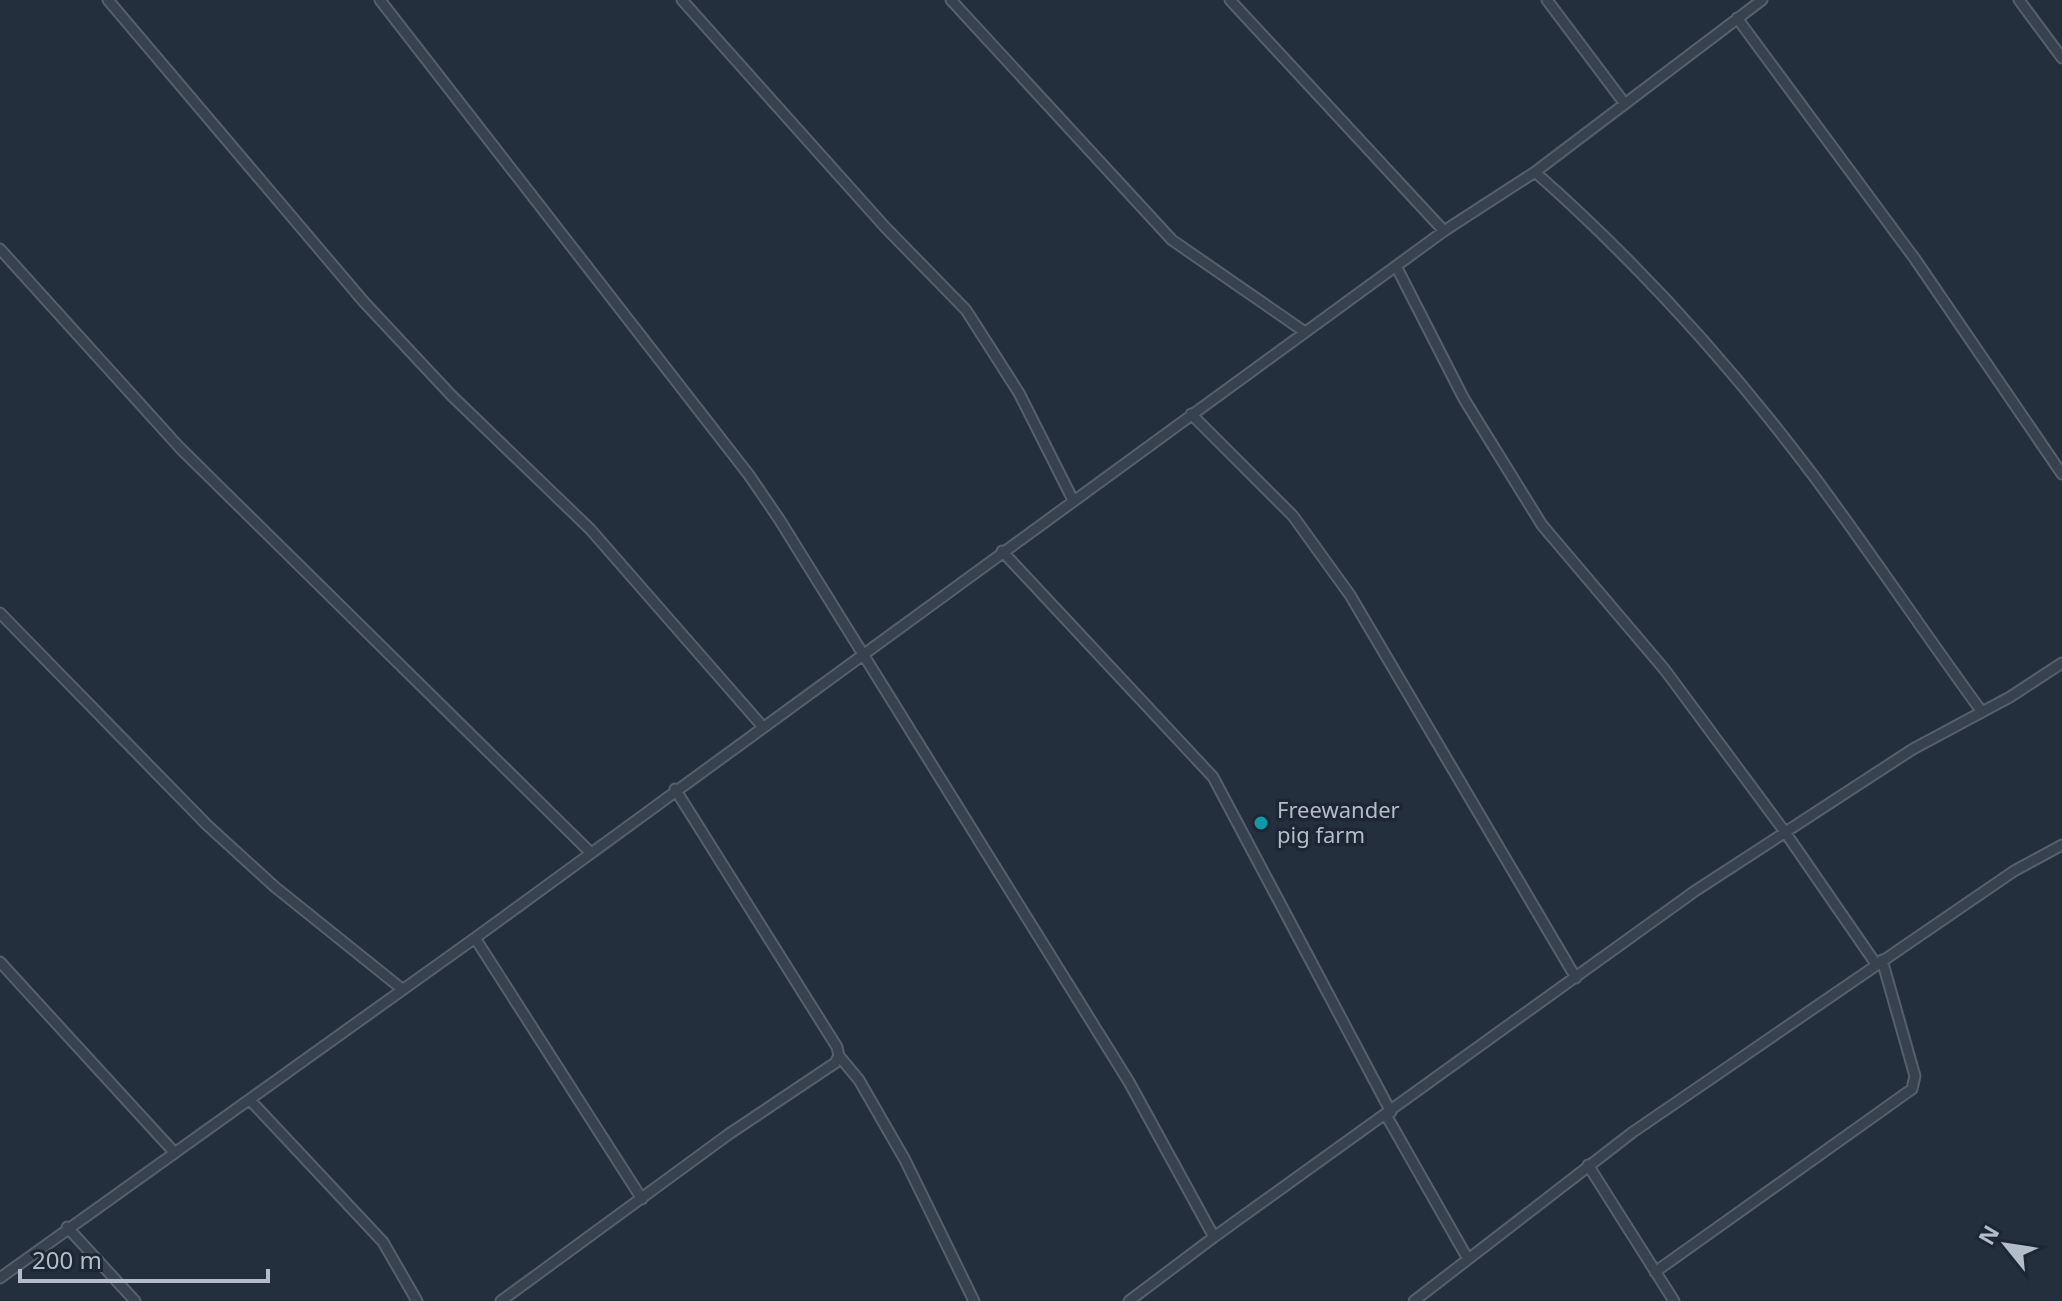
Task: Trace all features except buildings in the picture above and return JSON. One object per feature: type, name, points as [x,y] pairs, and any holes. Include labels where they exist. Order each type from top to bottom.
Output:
[{"type":"street","points":[[108,0],[337,272],[451,395],[590,529],[763,727]]},
{"type":"street","points":[[380,0],[749,475],[1129,1082],[1214,1237]]},
{"type":"street","points":[[682,0],[892,235],[966,310],[1019,393],[1073,500]]},
{"type":"street","points":[[951,0],[1172,240],[1305,332]]},
{"type":"street","points":[[1230,0],[1444,231]]},
{"type":"street","points":[[1547,0],[1625,104]]},
{"type":"street","points":[[0,1278],[67,1227],[475,938],[675,789],[1444,231],[1535,172],[1762,0]]},
{"type":"street","points":[[2019,0],[2062,58]]},
{"type":"street","points":[[1737,18],[1908,248],[2062,474]]},
{"type":"street","points":[[1535,172],[1609,242],[1759,407],[1813,476],[1982,712]]},
{"type":"street","points":[[0,249],[180,448],[590,852]]},
{"type":"street","points":[[1396,266],[1464,399],[1542,525],[1665,670],[1879,962],[1915,1076],[1912,1089],[1655,1272]]},
{"type":"street","points":[[1191,414],[1293,516],[1350,595],[1576,978]]},
{"type":"street","points":[[1002,551],[1213,777],[1468,1259]]},
{"type":"street","points":[[0,613],[207,825],[275,887],[402,989]]},
{"type":"street","points":[[1129,1301],[1695,891],[1913,749],[1982,712],[2062,663]]},
{"type":"street","points":[[675,789],[837,1047],[839,1056],[859,1080],[905,1160],[974,1301]]},
{"type":"street","points":[[1414,1301],[1588,1165],[1879,962],[2014,871],[2062,845]]},
{"type":"street","points":[[475,938],[642,1199]]},
{"type":"street","points":[[0,962],[174,1152]]},
{"type":"street","points":[[501,1301],[729,1134],[835,1063],[839,1056]]},
{"type":"street","points":[[250,1100],[383,1242],[417,1301]]},
{"type":"street","points":[[1588,1165],[1674,1301]]},
{"type":"street","points":[[67,1227],[135,1301]]},
{"type":"place","name":"Freewander pig farm","points":[[1261,823]]}]
